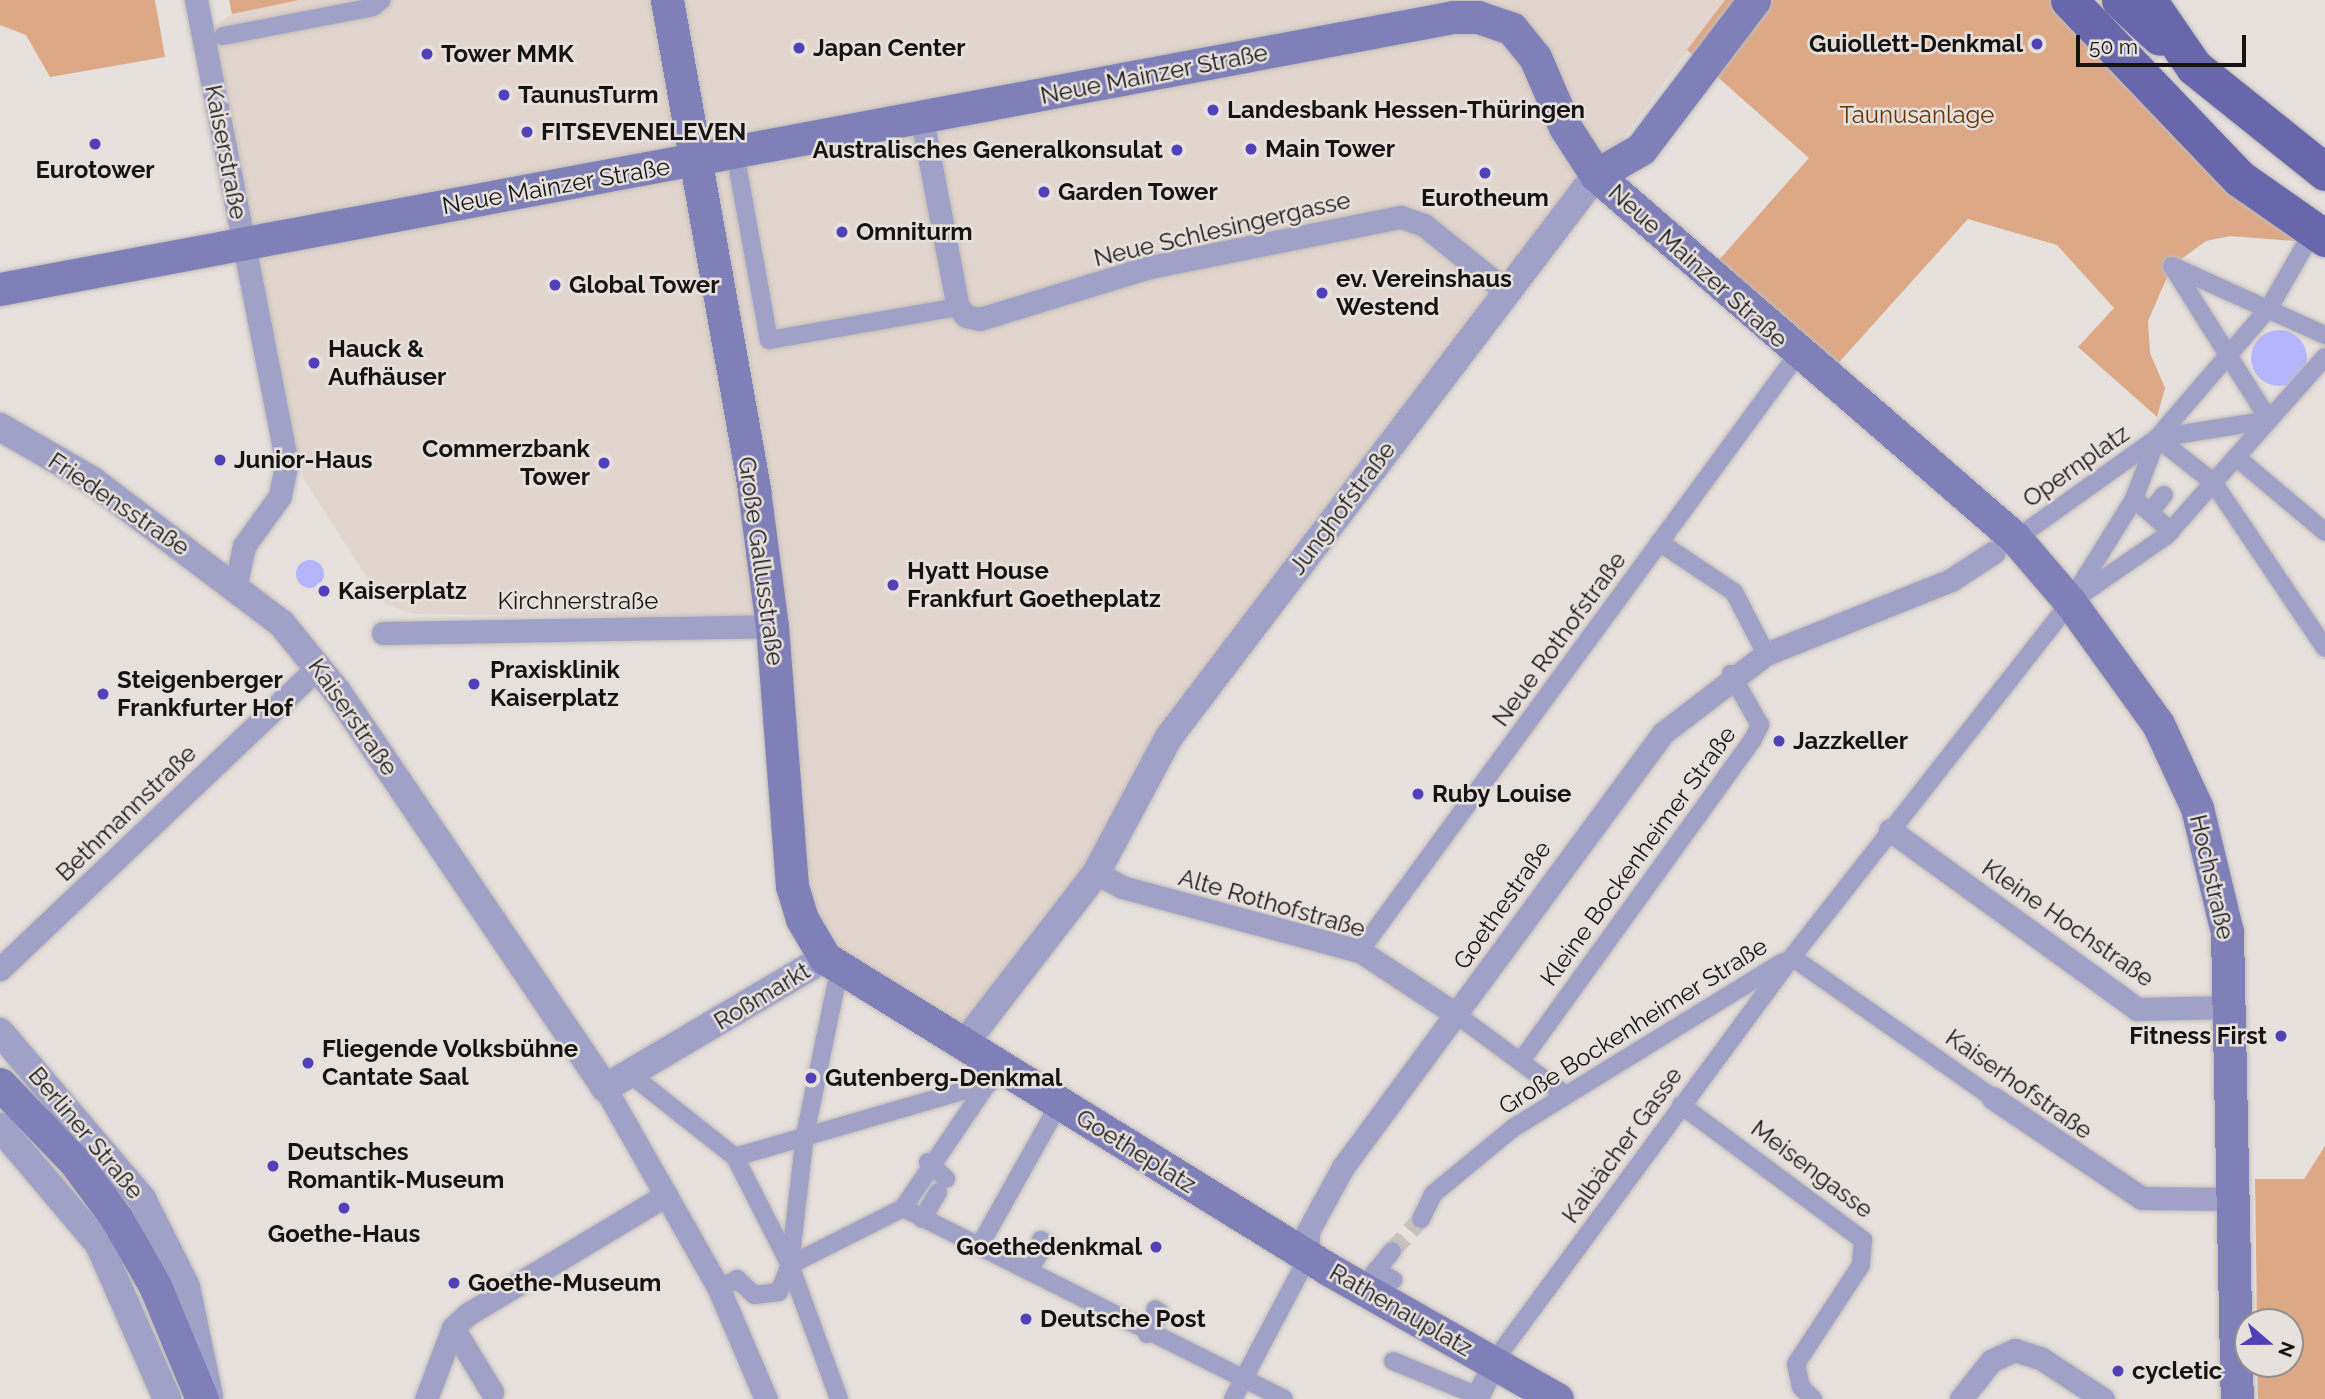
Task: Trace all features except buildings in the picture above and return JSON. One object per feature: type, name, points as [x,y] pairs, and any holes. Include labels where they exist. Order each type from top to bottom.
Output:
[{"type":"main road","name":"Große Gallusstraße","points":[[667,0],[772,626],[792,886],[831,972]]},
{"type":"main road","name":"Junghofstraße","points":[[1596,175],[1641,149],[1754,0]]},
{"type":"main road","points":[[2069,0],[2239,178],[2316,240]]},
{"type":"main road","points":[[2120,0],[2137,21],[2179,49],[2325,172]]},
{"type":"main road","points":[[2148,0],[2179,49]]},
{"type":"main road","name":"Neue Mainzer Straße","points":[[0,289],[1468,16],[1497,22],[1524,40],[1565,127],[1596,175],[1797,355],[2015,538],[2070,602]]},
{"type":"main road","name":"Hochstraße","points":[[2070,602],[2158,723],[2197,808],[2221,898],[2232,1007],[2237,1399]]},
{"type":"main road","name":"Roßmarkt","points":[[831,972],[964,1044]]},
{"type":"main road","name":"Goetheplatz","points":[[964,1044],[994,1075],[1059,1104],[1308,1257]]},
{"type":"main road","points":[[0,1084],[82,1171],[136,1254],[202,1399]]},
{"type":"main road","points":[[136,1254],[181,1399]]},
{"type":"main road","name":"Rathenauplatz","points":[[1308,1257],[1377,1280],[1494,1363],[1557,1399]]},
{"type":"street","name":"Kaiserstraße","points":[[196,0],[287,462],[280,496],[244,546],[236,585],[319,666],[605,1088]]},
{"type":"street","points":[[223,36],[373,7],[382,0]]},
{"type":"street","points":[[735,153],[769,340],[958,307],[922,119]]},
{"type":"street","name":"Junghofstraße","points":[[964,1044],[1096,873],[1169,737],[1596,175]]},
{"type":"street","name":"Neue Schlesingergasse","points":[[958,307],[980,319],[1204,256],[1409,218],[1506,291]]},
{"type":"street","name":"Opernplatz","points":[[2024,533],[2157,438],[2269,308],[2316,240]]},
{"type":"street","points":[[2269,420],[2172,266],[2325,335]]},
{"type":"street","name":"Neue Rothofstraße","points":[[1360,951],[1797,355]]},
{"type":"street","points":[[2070,602],[2171,531],[2325,357]]},
{"type":"street","name":"Opernplatz","points":[[2157,438],[2269,420]]},
{"type":"street","name":"Friedensstraße","points":[[0,427],[93,481],[236,585]]},
{"type":"street","name":"Opernplatz","points":[[2157,438],[2213,482],[2325,648]]},
{"type":"street","name":"Opernplatz","points":[[2070,602],[2134,499],[2157,438]]},
{"type":"street","points":[[2235,457],[2324,530]]},
{"type":"street","points":[[2134,499],[2161,499],[2171,531]]},
{"type":"street","points":[[1659,542],[1734,592],[1766,654]]},
{"type":"street","name":"Goethestraße","points":[[1308,1257],[1308,1231],[1343,1167],[1457,1015],[1635,764],[1731,674],[1766,654],[1951,580],[1994,552]]},
{"type":"street","name":"Große Bockenheimer Straße","points":[[1421,1219],[1433,1194],[1456,1173],[1564,1094],[1792,957],[2070,602]]},
{"type":"street","name":"Kirchnerstraße","points":[[383,633],[772,626]]},
{"type":"street","name":"Bethmannstraße","points":[[0,969],[319,666]]},
{"type":"street","name":"Kleine Bockenheimer Straße","points":[[1521,1062],[1753,739],[1760,725],[1731,674]]},
{"type":"street","name":"Kleine Hochstraße","points":[[1890,830],[2137,1009],[2232,1007]]},
{"type":"street","name":"Alte Rothofstraße","points":[[1096,873],[1122,887],[1360,951],[1457,1015],[1564,1094]]},
{"type":"street","name":"Kaiserhofstraße","points":[[1792,957],[1993,1098],[2142,1198],[2235,1199]]},
{"type":"street","name":"Kalbächer Gasse","points":[[1494,1363],[1792,957]]},
{"type":"street","name":"Roßmarkt","points":[[605,1088],[831,972]]},
{"type":"street","name":"Roßmarkt","points":[[719,1289],[737,1279],[754,1295],[779,1292],[790,1265],[805,1135],[831,972]]},
{"type":"street","name":"Berliner Straße","points":[[0,1032],[142,1199],[186,1287],[209,1399]]},
{"type":"street","name":"Roßmarkt","points":[[630,1074],[735,1157],[790,1265],[839,1399]]},
{"type":"street","points":[[735,1157],[994,1075]]},
{"type":"street","points":[[790,1265],[903,1208],[928,1162],[994,1075]]},
{"type":"street","points":[[605,1088],[719,1289],[766,1399]]},
{"type":"street","points":[[979,1245],[1059,1104]]},
{"type":"street","name":"Meisengasse","points":[[1681,1105],[1863,1240],[1861,1265],[1796,1364],[1801,1387],[1813,1399]]},
{"type":"street","points":[[0,1127],[99,1244],[167,1399]]},
{"type":"street","points":[[922,1219],[942,1185],[928,1162]]},
{"type":"street","points":[[426,1399],[453,1328],[666,1195]]},
{"type":"street","points":[[903,1208],[1147,1334],[1245,1377],[1284,1399]]},
{"type":"street","points":[[1028,1271],[1046,1243],[1041,1240]]},
{"type":"street","points":[[1377,1280],[1392,1251]]},
{"type":"street","points":[[1233,1399],[1308,1257]]},
{"type":"street","points":[[1147,1334],[1160,1313],[1155,1309]]},
{"type":"street","points":[[453,1328],[492,1392]]},
{"type":"street","points":[[1961,1399],[1991,1361],[2015,1350],[2042,1359],[2103,1399]]},
{"type":"street","name":"Rathenauplatz","points":[[1393,1361],[1472,1396]]},
{"type":"street","points":[[1472,1396],[1494,1363]]},
{"type":"shaded area","points":[[299,0],[1725,0],[962,1037],[832,954],[800,893],[779,619],[414,614],[385,604],[349,550],[303,478],[209,29],[232,14]]},
{"type":"green space","points":[[0,0],[155,0],[165,57],[50,77],[26,35],[0,25]]},
{"type":"green space","points":[[229,0],[299,0],[232,14]]},
{"type":"green space","name":"Taunusanlage","points":[[1725,0],[2069,0],[2307,242],[2230,236],[2206,241],[2172,266],[2148,321],[2150,353],[2165,388],[2157,417],[2078,347],[2114,308],[2057,245],[1968,219],[1833,369],[1711,269],[1809,158],[1687,50]]},
{"type":"green space","points":[[2325,1146],[2325,1399],[2258,1399],[2257,1378],[2304,1378],[2304,1308],[2257,1308],[2255,1179],[2304,1179]]},
{"type":"water","points":[[2273,330],[2285,330],[2295,334],[2303,342],[2307,358],[2303,374],[2295,382],[2285,386],[2273,386],[2263,382],[2255,374],[2251,364],[2251,352],[2255,342],[2263,334]]},
{"type":"water","points":[[310,560],[320,564],[324,574],[320,584],[310,588],[300,584],[296,574],[300,564]]},
{"type":"tunnel","points":[[1392,1251],[1421,1219]]},
{"type":"place","name":"Guiollett-Denkmal","points":[[2037,44]]},
{"type":"place","name":"Japan Center","points":[[799,48]]},
{"type":"place","name":"Tower MMK","points":[[427,54]]},
{"type":"place","name":"TaunusTurm","points":[[504,95]]},
{"type":"place","name":"Landesbank Hessen-Thüringen","points":[[1213,110]]},
{"type":"place","name":"FITSEVENELEVEN","points":[[527,132]]},
{"type":"place","name":"Eurotower","points":[[95,144]]},
{"type":"place","name":"Main Tower","points":[[1251,149]]},
{"type":"place","name":"Australisches Generalkonsulat","points":[[1177,150]]},
{"type":"place","name":"Eurotheum","points":[[1485,173]]},
{"type":"place","name":"Garden Tower","points":[[1044,192]]},
{"type":"place","name":"Omniturm","points":[[842,232]]},
{"type":"place","name":"Global Tower","points":[[555,285]]},
{"type":"place","name":"ev. Vereinshaus Westend","points":[[1322,293]]},
{"type":"place","name":"Hauck & Aufhäuser","points":[[314,363]]},
{"type":"place","name":"Junior-Haus","points":[[220,460]]},
{"type":"place","name":"Commerzbank Tower","points":[[604,463]]},
{"type":"place","name":"Hyatt House Frankfurt Goetheplatz","points":[[893,585]]},
{"type":"place","name":"Kaiserplatz","points":[[324,591]]},
{"type":"place","name":"Praxisklinik Kaiserplatz","points":[[474,684]]},
{"type":"place","name":"Steigenberger Frankfurter Hof","points":[[103,694]]},
{"type":"place","name":"Jazzkeller","points":[[1779,741]]},
{"type":"place","name":"Ruby Louise","points":[[1418,794]]},
{"type":"place","name":"Fitness First","points":[[2281,1036]]},
{"type":"place","name":"Fliegende Volksbühne Cantate Saal","points":[[308,1063]]},
{"type":"place","name":"Gutenberg-Denkmal","points":[[811,1078]]},
{"type":"place","name":"Deutsches Romantik-Museum","points":[[273,1166]]},
{"type":"place","name":"Goethe-Haus","points":[[344,1208]]},
{"type":"place","name":"Goethedenkmal","points":[[1156,1247]]},
{"type":"place","name":"Goethe-Museum","points":[[454,1283]]},
{"type":"place","name":"Deutsche Post","points":[[1026,1319]]},
{"type":"place","name":"cycletic","points":[[2118,1371]]}]
